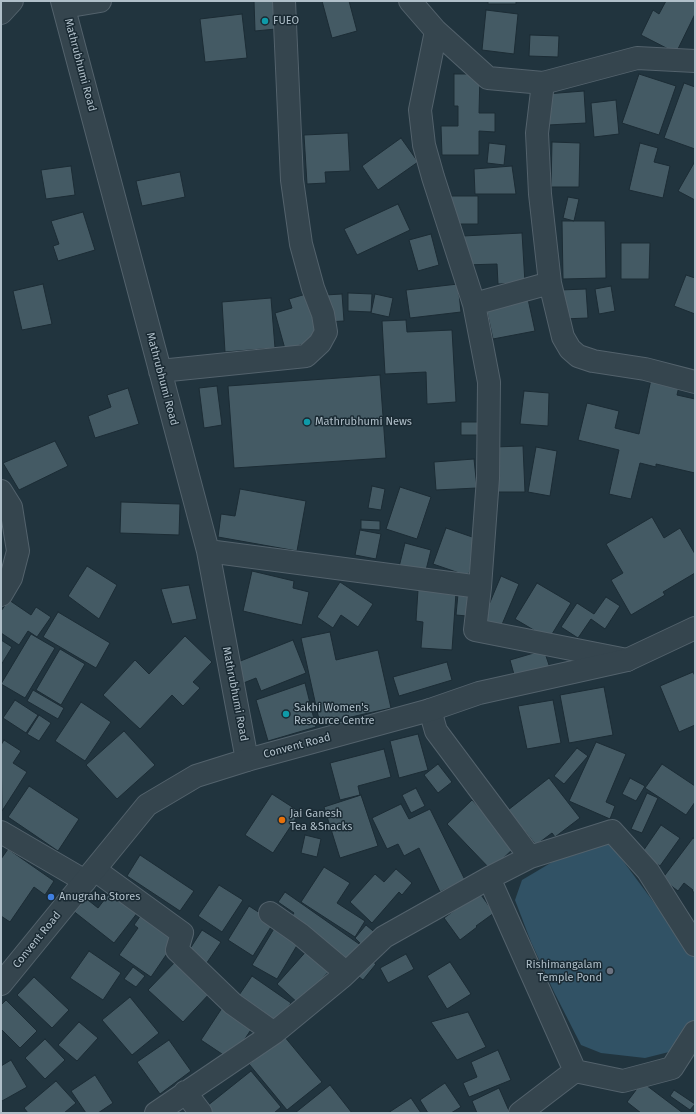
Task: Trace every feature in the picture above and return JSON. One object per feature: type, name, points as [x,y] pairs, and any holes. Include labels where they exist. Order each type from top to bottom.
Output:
[{"type":"street","points":[[1,13],[12,1]]},
{"type":"street","points":[[63,4],[100,1]]},
{"type":"street","points":[[160,371],[306,356],[320,343],[326,332],[301,244],[292,180],[284,1]]},
{"type":"street","points":[[410,1],[436,31],[488,78],[543,83],[637,58],[694,56]]},
{"type":"street","name":"Mathrubhumi Road","points":[[63,4],[208,551],[247,760]]},
{"type":"street","points":[[436,31],[420,110],[424,145],[474,304],[489,382],[488,478],[480,587],[474,630],[627,660]]},
{"type":"street","points":[[543,83],[537,133],[540,194],[550,284],[558,311],[563,337],[570,349],[578,356],[593,361],[646,369],[695,382]]},
{"type":"street","points":[[474,304],[550,284]]},
{"type":"street","points":[[1,491],[11,507],[18,551],[11,578],[1,595]]},
{"type":"street","points":[[208,551],[480,587]]},
{"type":"street","name":"Convent Road","points":[[1,984],[147,805],[196,776],[247,760],[430,710],[479,693],[627,660],[695,628]]},
{"type":"street","points":[[430,710],[436,731],[530,857]]},
{"type":"street","points":[[156,1113],[274,1033],[342,977],[384,937],[489,878],[530,857],[612,831],[648,871],[695,945]]},
{"type":"street","points":[[1,832],[90,876],[182,933],[177,950],[233,1004],[274,1033]]},
{"type":"street","points":[[489,878],[575,1071]]},
{"type":"street","points":[[270,913],[300,934],[338,966],[342,977]]},
{"type":"street","points":[[520,1113],[575,1071],[623,1081],[672,1068],[695,1032]]},
{"type":"street","points":[[185,1092],[201,1113]]},
{"type":"water","points":[[598,841],[612,846],[695,958],[695,1020],[677,1050],[645,1058],[601,1053],[581,1045],[531,942],[515,900],[522,880],[554,861]]},
{"type":"building","name":"FUEO","points":[[254,1],[273,1],[276,29],[255,31]]},
{"type":"building","points":[[322,1],[349,1],[357,31],[332,38]]},
{"type":"building","points":[[488,1],[516,1],[516,4],[488,4]]},
{"type":"building","points":[[666,1],[695,1],[695,14],[676,53],[641,35],[653,10],[659,14]]},
{"type":"building","points":[[486,10],[518,14],[514,54],[482,50]]},
{"type":"building","points":[[242,14],[247,58],[205,62],[200,19]]},
{"type":"building","points":[[530,35],[559,36],[558,57],[529,56]]},
{"type":"building","points":[[454,74],[480,74],[479,113],[495,113],[495,132],[479,131],[479,155],[442,155],[441,126],[458,126],[458,106],[454,106]]},
{"type":"building","points":[[639,74],[676,86],[659,135],[622,123]]},
{"type":"building","points":[[684,83],[695,87],[695,149],[664,138]]},
{"type":"building","points":[[584,91],[586,123],[548,125],[546,94]]},
{"type":"building","points":[[616,100],[619,134],[594,137],[591,103]]},
{"type":"building","points":[[348,133],[350,171],[325,172],[326,183],[307,184],[304,135]]},
{"type":"building","points":[[401,138],[418,162],[378,190],[362,166]]},
{"type":"building","points":[[552,142],[580,143],[579,187],[551,187]]},
{"type":"building","points":[[489,143],[506,145],[504,165],[487,163]]},
{"type":"building","points":[[640,143],[658,148],[654,162],[670,166],[663,198],[629,190]]},
{"type":"building","points":[[695,163],[695,200],[678,191]]},
{"type":"building","points":[[71,166],[75,195],[46,199],[41,170]]},
{"type":"building","points":[[512,166],[516,194],[475,194],[474,169]]},
{"type":"building","points":[[180,172],[185,197],[142,206],[136,181]]},
{"type":"building","points":[[450,196],[478,196],[478,224],[450,224]]},
{"type":"building","points":[[568,197],[579,199],[574,221],[563,218]]},
{"type":"building","points":[[398,204],[410,230],[357,255],[344,229]]},
{"type":"building","points":[[83,212],[95,250],[58,261],[53,246],[59,244],[51,221]]},
{"type":"building","points":[[562,221],[605,221],[606,278],[563,279]]},
{"type":"building","points":[[522,233],[525,283],[498,284],[497,264],[464,265],[463,236]]},
{"type":"building","points":[[431,234],[439,265],[418,271],[409,240]]},
{"type":"building","points":[[621,243],[650,243],[649,279],[621,279]]},
{"type":"building","points":[[686,275],[695,278],[695,314],[674,306]]},
{"type":"building","points":[[43,284],[52,324],[22,330],[13,291]]},
{"type":"building","points":[[458,284],[461,312],[410,318],[406,290]]},
{"type":"building","points":[[611,286],[615,311],[599,314],[595,289]]},
{"type":"building","points":[[586,289],[588,318],[562,319],[560,290]]},
{"type":"building","points":[[348,293],[372,294],[371,312],[348,311]]},
{"type":"building","points":[[306,294],[319,340],[285,349],[275,313],[292,308],[289,299]]},
{"type":"building","points":[[342,294],[344,321],[326,322],[325,295]]},
{"type":"building","points":[[375,294],[393,298],[389,317],[371,313]]},
{"type":"building","points":[[271,298],[275,348],[225,352],[222,302]]},
{"type":"building","points":[[528,299],[535,331],[493,339],[486,307]]},
{"type":"building","points":[[406,320],[407,332],[452,330],[456,402],[427,404],[426,372],[385,374],[382,321]]},
{"type":"building","name":"Mathrubhumi News","points":[[380,375],[386,458],[234,468],[228,386]]},
{"type":"building","points":[[652,375],[680,382],[677,395],[695,399],[695,473],[656,464],[656,467],[640,463],[631,499],[609,494],[619,450],[578,440],[587,403],[619,411],[615,428],[639,434]]},
{"type":"building","points":[[217,386],[222,425],[204,428],[199,388]]},
{"type":"building","points":[[128,388],[139,424],[95,438],[88,416],[111,407],[107,395]]},
{"type":"building","points":[[524,391],[549,393],[548,426],[520,424]]},
{"type":"building","points":[[461,422],[478,422],[478,435],[461,435]]},
{"type":"building","points":[[55,441],[68,466],[19,490],[3,463]]},
{"type":"building","points":[[523,446],[525,492],[494,492],[494,447]]},
{"type":"building","points":[[536,447],[557,451],[550,496],[528,492]]},
{"type":"building","points":[[474,459],[477,488],[436,490],[434,462]]},
{"type":"building","points":[[372,486],[385,489],[381,510],[368,508]]},
{"type":"building","points":[[400,487],[431,497],[417,539],[386,529]]},
{"type":"building","points":[[240,489],[306,501],[297,551],[218,537],[221,514],[235,516]]},
{"type":"building","points":[[121,502],[180,504],[179,535],[120,533]]},
{"type":"building","points":[[652,517],[664,538],[680,528],[695,554],[695,573],[663,592],[665,595],[631,615],[611,580],[623,573],[606,544]]},
{"type":"building","points":[[361,520],[380,521],[380,530],[361,529]]},
{"type":"building","points":[[446,528],[481,540],[468,576],[433,564]]},
{"type":"building","points":[[360,530],[381,534],[376,559],[355,555]]},
{"type":"building","points":[[405,543],[431,550],[425,574],[399,567]]},
{"type":"building","points":[[87,566],[117,585],[99,619],[68,596]]},
{"type":"building","points":[[252,571],[294,581],[293,588],[309,592],[302,625],[243,611]]},
{"type":"building","points":[[501,576],[519,584],[498,634],[480,626]]},
{"type":"building","points":[[340,582],[373,604],[358,627],[341,615],[333,628],[317,617]]},
{"type":"building","points":[[537,583],[571,603],[549,639],[515,619]]},
{"type":"building","points":[[189,585],[197,619],[172,624],[161,589]]},
{"type":"building","points":[[418,590],[456,593],[452,650],[421,648],[423,622],[416,621]]},
{"type":"building","points":[[458,594],[469,595],[467,616],[456,615]]},
{"type":"building","points":[[606,597],[620,606],[605,629],[591,619],[578,638],[561,627],[577,603],[594,614]]},
{"type":"building","points":[[9,600],[31,615],[36,607],[51,617],[37,637],[28,631],[19,645],[1,633],[1,611]]},
{"type":"building","points":[[58,612],[110,643],[96,668],[43,637]]},
{"type":"building","points":[[330,632],[336,660],[378,650],[391,708],[320,724],[301,638]]},
{"type":"building","points":[[31,634],[55,648],[25,698],[1,684]]},
{"type":"building","points":[[185,636],[212,662],[193,682],[200,688],[183,706],[172,695],[140,729],[103,695],[135,660],[149,674]]},
{"type":"building","points":[[1,640],[12,647],[1,665]]},
{"type":"building","points":[[293,640],[306,673],[261,691],[256,678],[241,684],[233,664]]},
{"type":"building","points":[[60,649],[85,664],[61,705],[36,690]]},
{"type":"building","points":[[544,650],[550,668],[515,678],[510,660]]},
{"type":"building","points":[[447,662],[452,680],[399,696],[393,677]]},
{"type":"building","points":[[693,672],[695,676],[695,725],[679,732],[660,686]]},
{"type":"building","name":"Sakhi Women's Resource Centre","points":[[305,683],[316,727],[268,741],[256,700]]},
{"type":"building","points":[[604,687],[613,735],[569,743],[560,695]]},
{"type":"building","points":[[33,690],[64,708],[58,719],[27,701]]},
{"type":"building","points":[[15,700],[38,715],[26,733],[3,718]]},
{"type":"building","points":[[553,700],[561,743],[527,749],[518,706]]},
{"type":"building","points":[[81,702],[111,722],[85,761],[55,741]]},
{"type":"building","points":[[39,715],[51,723],[39,741],[27,734]]},
{"type":"building","points":[[124,731],[155,765],[117,799],[86,765]]},
{"type":"building","points":[[418,734],[428,770],[399,778],[390,741]]},
{"type":"building","points":[[4,740],[21,751],[13,763],[27,772],[2,811],[1,745]]},
{"type":"building","points":[[596,742],[626,754],[606,802],[615,806],[610,819],[569,801]]},
{"type":"building","points":[[577,748],[588,756],[564,784],[554,776]]},
{"type":"building","points":[[384,749],[391,777],[358,786],[360,795],[340,800],[330,763]]},
{"type":"building","points":[[438,764],[452,782],[438,793],[424,775]]},
{"type":"building","points":[[662,764],[695,786],[695,802],[686,815],[645,788]]},
{"type":"building","points":[[549,778],[580,818],[555,837],[552,833],[536,845],[508,810]]},
{"type":"building","points":[[630,778],[645,786],[636,801],[622,794]]},
{"type":"building","points":[[29,786],[79,819],[58,851],[8,817]]},
{"type":"building","points":[[416,788],[425,806],[411,813],[402,795]]},
{"type":"building","points":[[647,793],[658,798],[642,833],[631,829]]},
{"type":"building","points":[[272,794],[300,812],[273,853],[245,835]]},
{"type":"building","points":[[361,795],[378,846],[340,858],[324,807]]},
{"type":"building","points":[[472,800],[516,846],[491,870],[447,824]]},
{"type":"building","points":[[401,804],[409,819],[430,809],[465,880],[440,892],[419,848],[404,856],[398,844],[387,849],[372,818]]},
{"type":"building","points":[[661,825],[680,838],[660,866],[641,854]]},
{"type":"building","points":[[305,835],[321,839],[317,857],[301,853]]},
{"type":"building","points":[[693,838],[695,839],[695,893],[684,883],[678,891],[662,879]]},
{"type":"building","points":[[8,849],[54,881],[45,895],[34,887],[10,922],[1,916],[1,859]]},
{"type":"building","points":[[140,855],[194,891],[180,911],[127,876]]},
{"type":"building","points":[[324,867],[350,883],[337,903],[365,921],[355,937],[301,902]]},
{"type":"building","points":[[396,869],[412,883],[402,895],[399,892],[372,923],[350,902],[375,874],[384,882]]},
{"type":"building","points":[[219,885],[243,900],[222,932],[198,916]]},
{"type":"building","points":[[111,891],[138,912],[114,943],[72,910],[83,896],[98,908]]},
{"type":"building","points":[[285,892],[362,946],[348,966],[287,923],[294,913],[278,902]]},
{"type":"building","points":[[479,892],[494,913],[460,940],[444,918]]},
{"type":"building","points":[[249,906],[274,922],[253,956],[228,940]]},
{"type":"building","points":[[143,912],[179,936],[151,977],[119,955],[138,928],[134,925]]},
{"type":"building","points":[[278,922],[302,937],[277,979],[252,965]]},
{"type":"building","points":[[366,925],[378,935],[366,949],[355,938]]},
{"type":"building","points":[[202,930],[221,942],[204,967],[186,955]]},
{"type":"building","points":[[310,947],[333,967],[299,1004],[277,984]]},
{"type":"building","points":[[89,951],[121,973],[103,1000],[70,978]]},
{"type":"building","points":[[406,954],[414,969],[388,983],[380,968]]},
{"type":"building","points":[[366,957],[376,964],[363,980],[354,973]]},
{"type":"building","points":[[177,960],[211,992],[183,1022],[148,990]]},
{"type":"building","points":[[450,962],[471,994],[447,1009],[427,976]]},
{"type":"building","points":[[133,967],[145,976],[136,987],[124,979]]},
{"type":"building","points":[[252,976],[291,1003],[275,1028],[235,1001]]},
{"type":"building","points":[[34,977],[69,1010],[52,1028],[17,995]]},
{"type":"building","points":[[130,997],[159,1033],[132,1055],[102,1020]]},
{"type":"building","points":[[6,1000],[37,1031],[20,1048],[1,1029],[1,1005]]},
{"type":"building","points":[[226,1002],[256,1022],[231,1060],[201,1040]]},
{"type":"building","points":[[468,1012],[486,1047],[457,1060],[431,1022]]},
{"type":"building","points":[[79,1022],[98,1038],[77,1061],[58,1045]]},
{"type":"building","points":[[284,1036],[322,1082],[287,1110],[249,1064]]},
{"type":"building","points":[[45,1039],[65,1060],[45,1079],[25,1058]]},
{"type":"building","points":[[169,1040],[191,1071],[160,1094],[137,1062]]},
{"type":"building","points":[[498,1050],[511,1080],[469,1097],[463,1083],[477,1077],[471,1062]]},
{"type":"building","points":[[11,1060],[27,1087],[2,1101],[1,1066]]},
{"type":"building","points":[[251,1071],[281,1107],[274,1113],[213,1113],[207,1106]]},
{"type":"building","points":[[95,1075],[113,1103],[98,1113],[86,1113],[71,1091]]},
{"type":"building","points":[[56,1081],[76,1103],[64,1113],[28,1113],[24,1108]]},
{"type":"building","points":[[642,1082],[683,1113],[641,1113],[627,1102]]},
{"type":"building","points":[[445,1083],[461,1107],[451,1113],[428,1113],[420,1100]]},
{"type":"building","points":[[330,1085],[352,1113],[295,1113]]},
{"type":"building","points":[[499,1088],[510,1113],[477,1113],[472,1101]]},
{"type":"building","points":[[674,1090],[695,1104],[690,1110],[670,1096]]},
{"type":"building","points":[[411,1098],[421,1113],[388,1113]]},
{"type":"place","name":"FUEO","points":[[265,21]]},
{"type":"place","name":"Mathrubhumi News","points":[[307,422]]},
{"type":"place","name":"Sakhi Women's Resource Centre","points":[[286,714]]},
{"type":"place","name":"Jai Ganesh Tea &Snacks","points":[[282,820]]},
{"type":"place","name":"Anugraha Stores","points":[[51,897]]},
{"type":"place","name":"Rishimangalam Temple Pond","points":[[610,971]]}]
